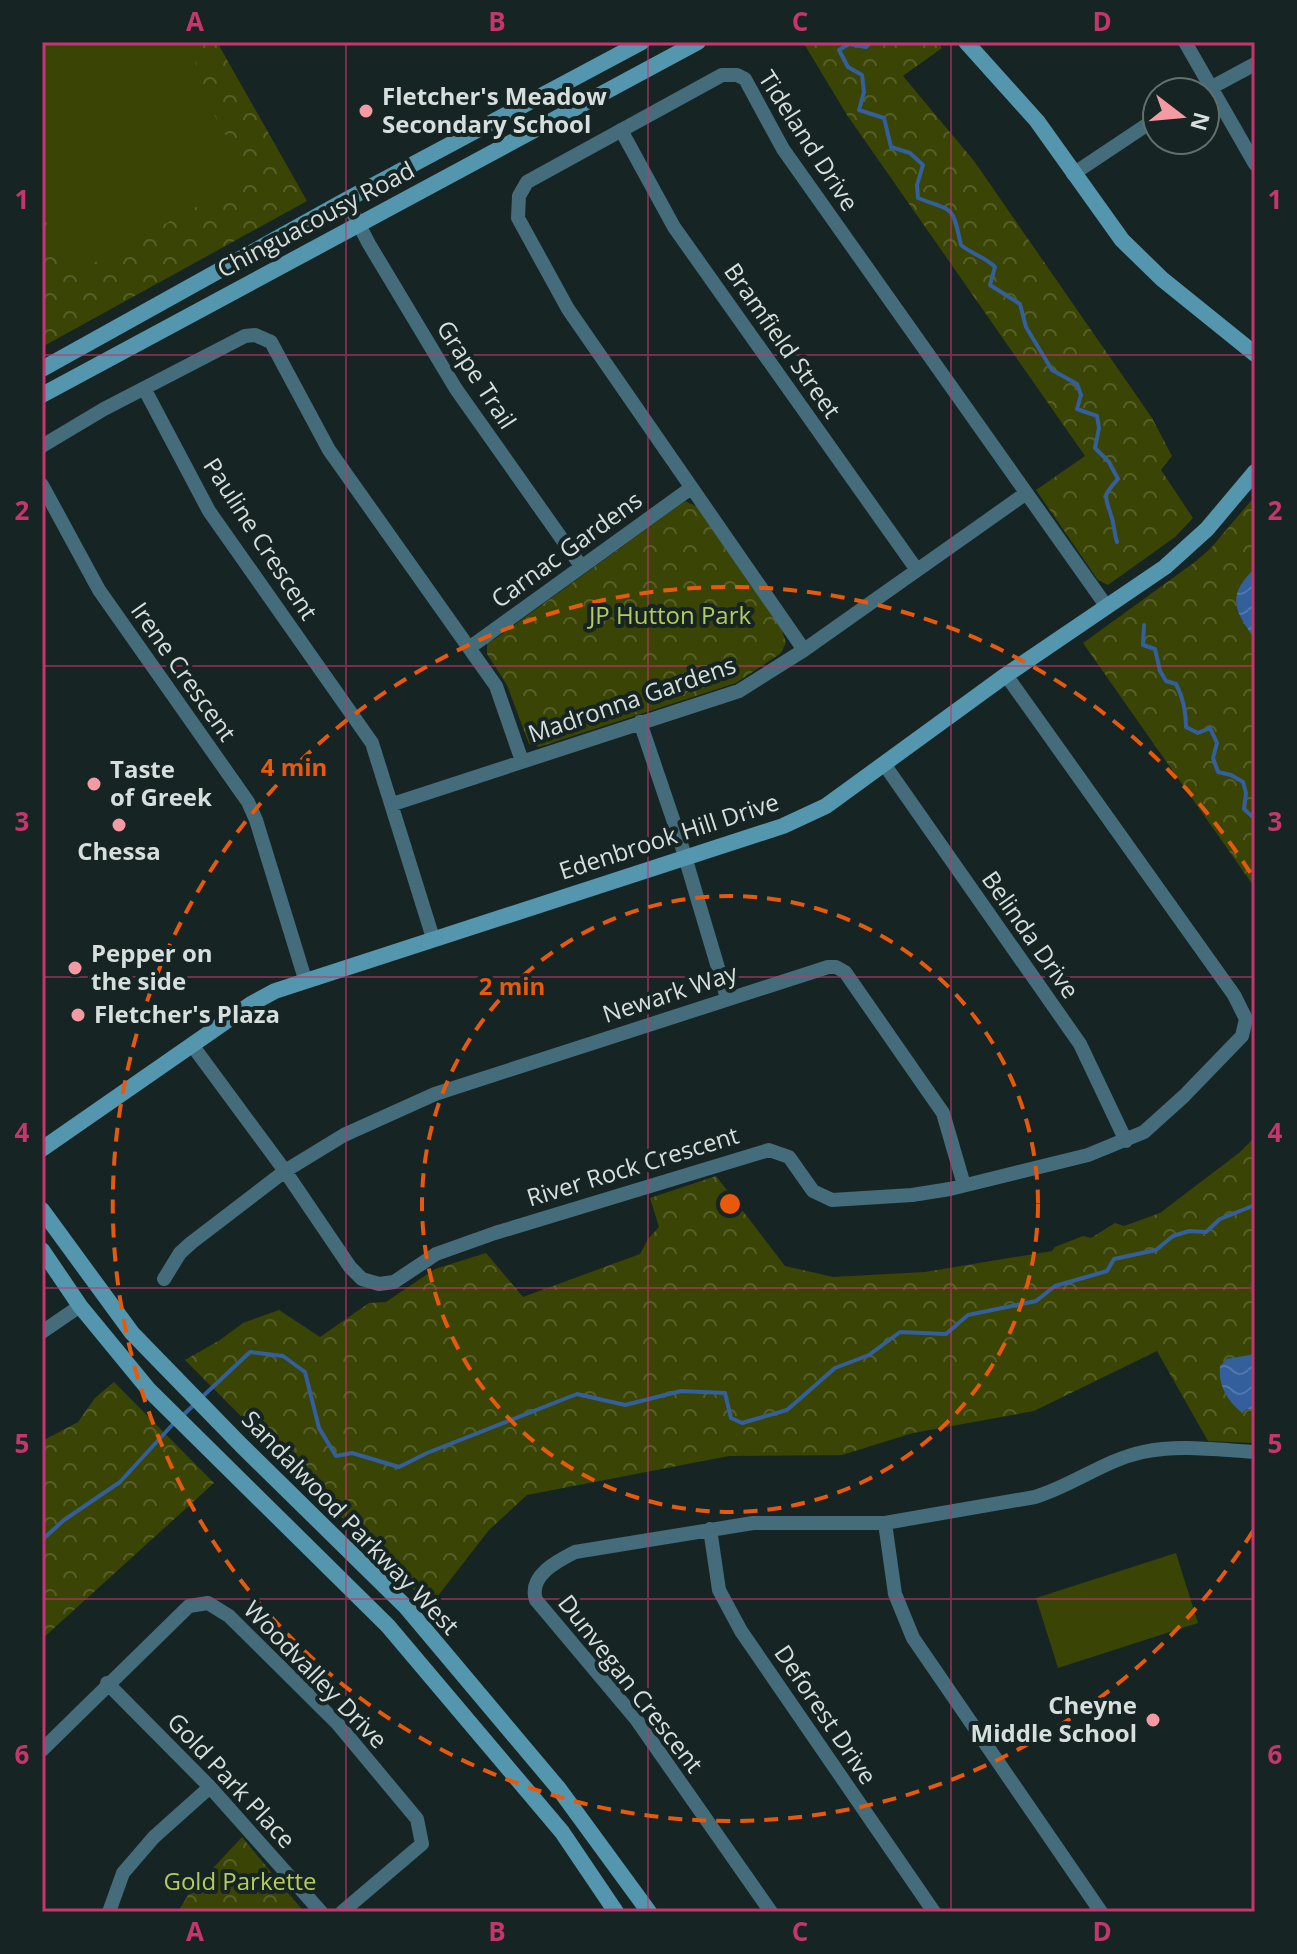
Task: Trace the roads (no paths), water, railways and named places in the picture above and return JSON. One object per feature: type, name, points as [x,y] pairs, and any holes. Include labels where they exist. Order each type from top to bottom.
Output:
[{"type":"main road","name":"Chinguacousy Road","points":[[42,369],[346,200],[642,42]]},
{"type":"main road","name":"Chinguacousy Road","points":[[42,395],[698,42]]},
{"type":"main road","points":[[966,42],[1037,121],[1122,240],[1162,279],[1255,354]]},
{"type":"main road","name":"Edenbrook Hill Drive","points":[[42,1149],[251,1004],[305,979],[783,826],[826,806],[1006,675],[1175,558],[1207,529],[1255,472]]},
{"type":"main road","name":"Sandalwood Parkway West","points":[[42,1210],[132,1333],[406,1607],[559,1789],[649,1912]]},
{"type":"main road","name":"Sandalwood Parkway West","points":[[42,1250],[80,1306],[149,1390],[388,1626],[562,1832],[616,1912]]},
{"type":"street","points":[[1185,42],[1200,76]]},
{"type":"street","points":[[1221,82],[1255,64]]},
{"type":"street","name":"Tideland Drive","points":[[804,650],[568,309],[518,218],[519,196],[527,182],[722,75],[737,75],[745,79],[783,149],[1107,607]]},
{"type":"street","points":[[1221,113],[1255,164]]},
{"type":"street","points":[[1073,174],[1141,128]]},
{"type":"street","name":"Bramfield Street","points":[[621,130],[674,227],[917,570]]},
{"type":"street","name":"Grape Trail","points":[[346,200],[456,389],[581,566]]},
{"type":"street","points":[[42,446],[104,409],[245,336],[255,335],[271,342],[329,450],[496,686],[522,761]]},
{"type":"street","name":"Pauline Crescent","points":[[145,390],[209,511],[372,743],[433,938]]},
{"type":"street","name":"Irene Crescent","points":[[42,485],[99,590],[248,802],[305,979]]},
{"type":"street","name":"Carnac Gardens","points":[[469,648],[691,488]]},
{"type":"street","name":"Madronna Gardens","points":[[393,804],[739,691],[804,650],[1025,494]]},
{"type":"street","name":"River Rock Crescent","points":[[192,1045],[285,1171],[350,1267],[362,1279],[379,1284],[394,1282],[436,1254],[495,1233],[769,1150],[789,1157],[813,1191],[832,1200],[912,1195],[964,1185],[1088,1155],[1126,1141],[1144,1132],[1184,1096],[1242,1036],[1246,1019],[1216,969],[1006,675]]},
{"type":"street","points":[[640,722],[727,998]]},
{"type":"street","name":"Belinda Drive","points":[[884,764],[1080,1044],[1126,1141]]},
{"type":"street","name":"Newark Way","points":[[164,1279],[180,1253],[191,1243],[285,1171],[344,1135],[435,1094],[828,967],[845,972],[943,1113],[964,1185]]},
{"type":"street","points":[[42,1332],[80,1306]]},
{"type":"street","name":"Dunvegan Crescent","points":[[771,1912],[636,1719],[549,1618],[533,1592],[535,1582],[555,1561],[575,1552],[753,1523],[885,1523],[1035,1497],[1059,1490],[1090,1472],[1142,1452],[1178,1448],[1255,1452]]},
{"type":"street","points":[[885,1523],[895,1594],[913,1638],[1101,1912]]},
{"type":"street","name":"Deforest Drive","points":[[710,1529],[719,1590],[741,1631],[934,1912]]},
{"type":"street","name":"Woodvalley Drive","points":[[42,1750],[189,1606],[208,1603],[229,1616],[337,1723],[417,1819],[422,1844],[342,1912]]},
{"type":"street","name":"Gold Park Place","points":[[107,1683],[210,1787],[321,1912]]},
{"type":"street","points":[[109,1912],[123,1873],[154,1837],[210,1787]]},
{"type":"water","points":[[1255,568],[1255,639],[1236,603],[1240,586]]},
{"type":"water","points":[[1255,1354],[1255,1409],[1242,1413],[1225,1392],[1220,1380],[1220,1366],[1227,1359]]},
{"type":"waterway","points":[[871,42],[866,47],[849,44],[839,50],[848,67],[862,75],[864,92],[859,110],[884,118],[891,147],[910,153],[923,165],[917,185],[918,198],[950,211],[961,245],[995,267],[990,285],[1020,304],[1026,327],[1052,370],[1077,384],[1081,395],[1077,409],[1097,416],[1099,428],[1095,448],[1109,462],[1118,479],[1107,492],[1106,499],[1117,542]]},
{"type":"waterway","points":[[1144,625],[1143,645],[1155,649],[1160,671],[1166,681],[1176,684],[1184,705],[1186,727],[1198,733],[1210,728],[1217,743],[1213,758],[1218,772],[1243,782],[1246,793],[1244,809],[1255,819]]},
{"type":"waterway","points":[[201,1398],[250,1352],[283,1356],[305,1372],[319,1428],[336,1456],[352,1453],[399,1467],[577,1394],[625,1405],[681,1391],[725,1393],[731,1418],[742,1423],[787,1410],[835,1368],[869,1355],[900,1332],[946,1334],[968,1315],[1036,1301],[1055,1286],[1107,1271],[1114,1259],[1156,1250],[1173,1236],[1189,1231],[1206,1232],[1220,1219],[1255,1205]]},
{"type":"waterway","points":[[181,1417],[195,1404]]},
{"type":"waterway","points":[[42,1540],[64,1520],[120,1482],[174,1423]]},
{"type":"place","name":"Fletcher's Meadow Secondary School","points":[[366,111]]},
{"type":"place","name":"Taste of Greek","points":[[94,784]]},
{"type":"place","name":"Chessa","points":[[119,825]]},
{"type":"place","name":"Pepper on the side","points":[[75,968]]},
{"type":"place","name":"Fletcher's Plaza","points":[[78,1015]]},
{"type":"place","name":"Cheyne Middle School","points":[[1153,1720]]},
{"type":"park label","name":"JP Hutton Park","points":[[670,616]]},
{"type":"park label","name":"Gold Parkette","points":[[240,1882]]}]
